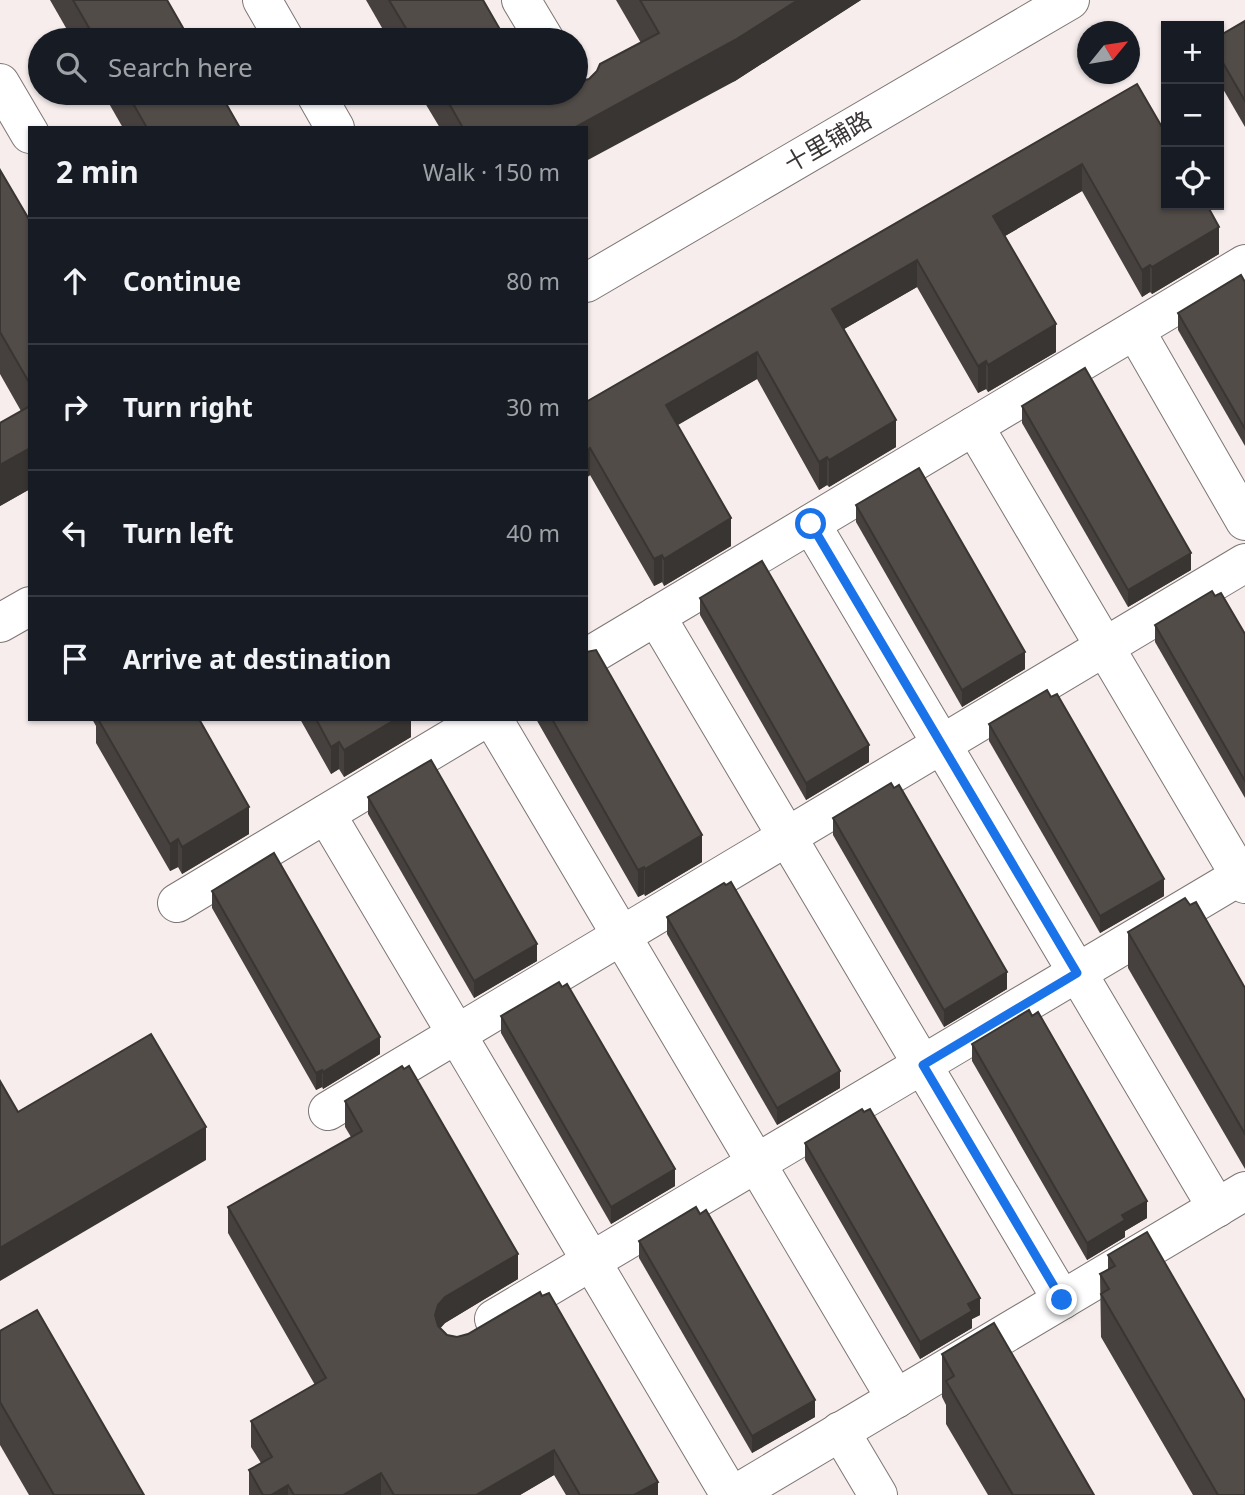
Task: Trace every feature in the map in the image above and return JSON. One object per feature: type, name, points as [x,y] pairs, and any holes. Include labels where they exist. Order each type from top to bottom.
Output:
[{"type":"street","points":[[262,0],[278,28]]},
{"type":"street","points":[[522,0],[538,28]]},
{"type":"street","name":"十里铺路","points":[[588,282],[1070,0]]},
{"type":"street","points":[[0,83],[28,131]]},
{"type":"street","points":[[322,105],[334,126]]},
{"type":"street","points":[[588,657],[1245,264]]},
{"type":"street","points":[[1135,330],[1245,521]]},
{"type":"street","points":[[468,1334],[1077,973],[1243,878],[974,426]]},
{"type":"street","points":[[326,814],[732,1495],[1231,1200],[1077,973],[811,524]]},
{"type":"street","points":[[328,1111],[1245,563]]},
{"type":"street","points":[[0,623],[28,607]]},
{"type":"street","points":[[656,617],[1062,1300]]},
{"type":"street","points":[[177,904],[481,721]]},
{"type":"street","points":[[494,721],[896,1399]]},
{"type":"street","points":[[841,1431],[878,1495]]},
{"type":"building","points":[[73,0],[167,0],[183,28],[89,28]]},
{"type":"building","points":[[389,0],[483,0],[499,28],[406,28]]},
{"type":"building","points":[[640,0],[798,0],[735,40],[578,126],[462,126],[450,105],[588,105],[588,79],[600,64],[659,33]]},
{"type":"building","points":[[1245,21],[1245,101],[1224,65],[1224,33]]},
{"type":"building","points":[[1137,84],[1161,125],[1161,210],[1210,210],[1219,227],[1152,267],[1150,265],[1142,270],[1082,164],[993,216],[1056,324],[988,365],[986,361],[978,366],[917,260],[832,309],[896,420],[829,460],[827,457],[819,462],[757,352],[666,405],[731,518],[664,559],[662,555],[654,559],[590,448],[588,450],[588,401]]},
{"type":"building","points":[[134,105],[227,105],[239,126],[146,126]]},
{"type":"building","points":[[0,170],[28,218],[28,381],[0,332]]},
{"type":"building","points":[[1241,275],[1245,282],[1245,429],[1178,313]]},
{"type":"building","points":[[1085,368],[1191,553],[1128,590],[1022,406]]},
{"type":"building","points":[[28,407],[28,449],[0,465],[0,423]]},
{"type":"building","points":[[919,468],[1025,652],[962,690],[856,505]]},
{"type":"building","points":[[762,561],[869,745],[806,783],[700,598]]},
{"type":"building","points":[[1212,591],[1215,596],[1221,593],[1245,634],[1245,781],[1155,625]]},
{"type":"building","points":[[596,650],[702,835],[645,869],[644,867],[638,870],[553,721],[588,721],[588,652]]},
{"type":"building","points":[[1047,690],[1051,697],[1057,694],[1164,879],[1100,916],[989,724]]},
{"type":"building","points":[[99,721],[200,721],[249,807],[182,847],[178,839],[170,844]]},
{"type":"building","points":[[317,721],[393,721],[344,750],[339,742],[331,747]]},
{"type":"building","points":[[431,760],[537,944],[474,981],[368,797]]},
{"type":"building","points":[[891,783],[894,788],[899,785],[1007,972],[944,1010],[833,818]]},
{"type":"building","points":[[274,853],[380,1037],[323,1072],[322,1070],[316,1073],[212,891]]},
{"type":"building","points":[[731,882],[840,1071],[777,1108],[667,917],[724,883],[726,885]]},
{"type":"building","points":[[1185,898],[1190,905],[1196,902],[1245,988],[1245,1134],[1128,932]]},
{"type":"building","points":[[559,982],[562,987],[567,984],[675,1169],[611,1207],[501,1016]]},
{"type":"building","points":[[1029,1010],[1032,1016],[1038,1012],[1147,1201],[1122,1215],[1125,1220],[1087,1243],[972,1044]]},
{"type":"building","points":[[151,1034],[206,1127],[0,1248],[0,1081],[18,1112]]},
{"type":"building","points":[[402,1066],[404,1069],[409,1066],[518,1254],[445,1297],[438,1305],[435,1315],[438,1326],[447,1335],[457,1337],[468,1334],[540,1292],[542,1296],[549,1293],[658,1482],[634,1495],[580,1495],[554,1450],[476,1495],[394,1495],[381,1473],[343,1495],[294,1495],[288,1485],[271,1495],[263,1495],[249,1470],[272,1457],[251,1421],[326,1378],[228,1207],[362,1131],[345,1101]]},
{"type":"building","points":[[862,1109],[864,1112],[870,1109],[980,1298],[968,1304],[972,1311],[920,1342],[805,1143]]},
{"type":"building","points":[[696,1207],[700,1214],[706,1210],[815,1400],[752,1436],[639,1241]]},
{"type":"building","points":[[1147,1232],[1245,1401],[1245,1495],[1218,1495],[1101,1294],[1109,1289],[1100,1274],[1115,1266],[1108,1255]]},
{"type":"building","points":[[37,1310],[144,1495],[54,1495],[0,1402],[0,1331]]},
{"type":"building","points":[[994,1323],[1094,1495],[1013,1495],[946,1381],[954,1376],[942,1354]]},
{"type":"route","points":[[811,524],[1077,973],[923,1065],[1062,1300]]}]
